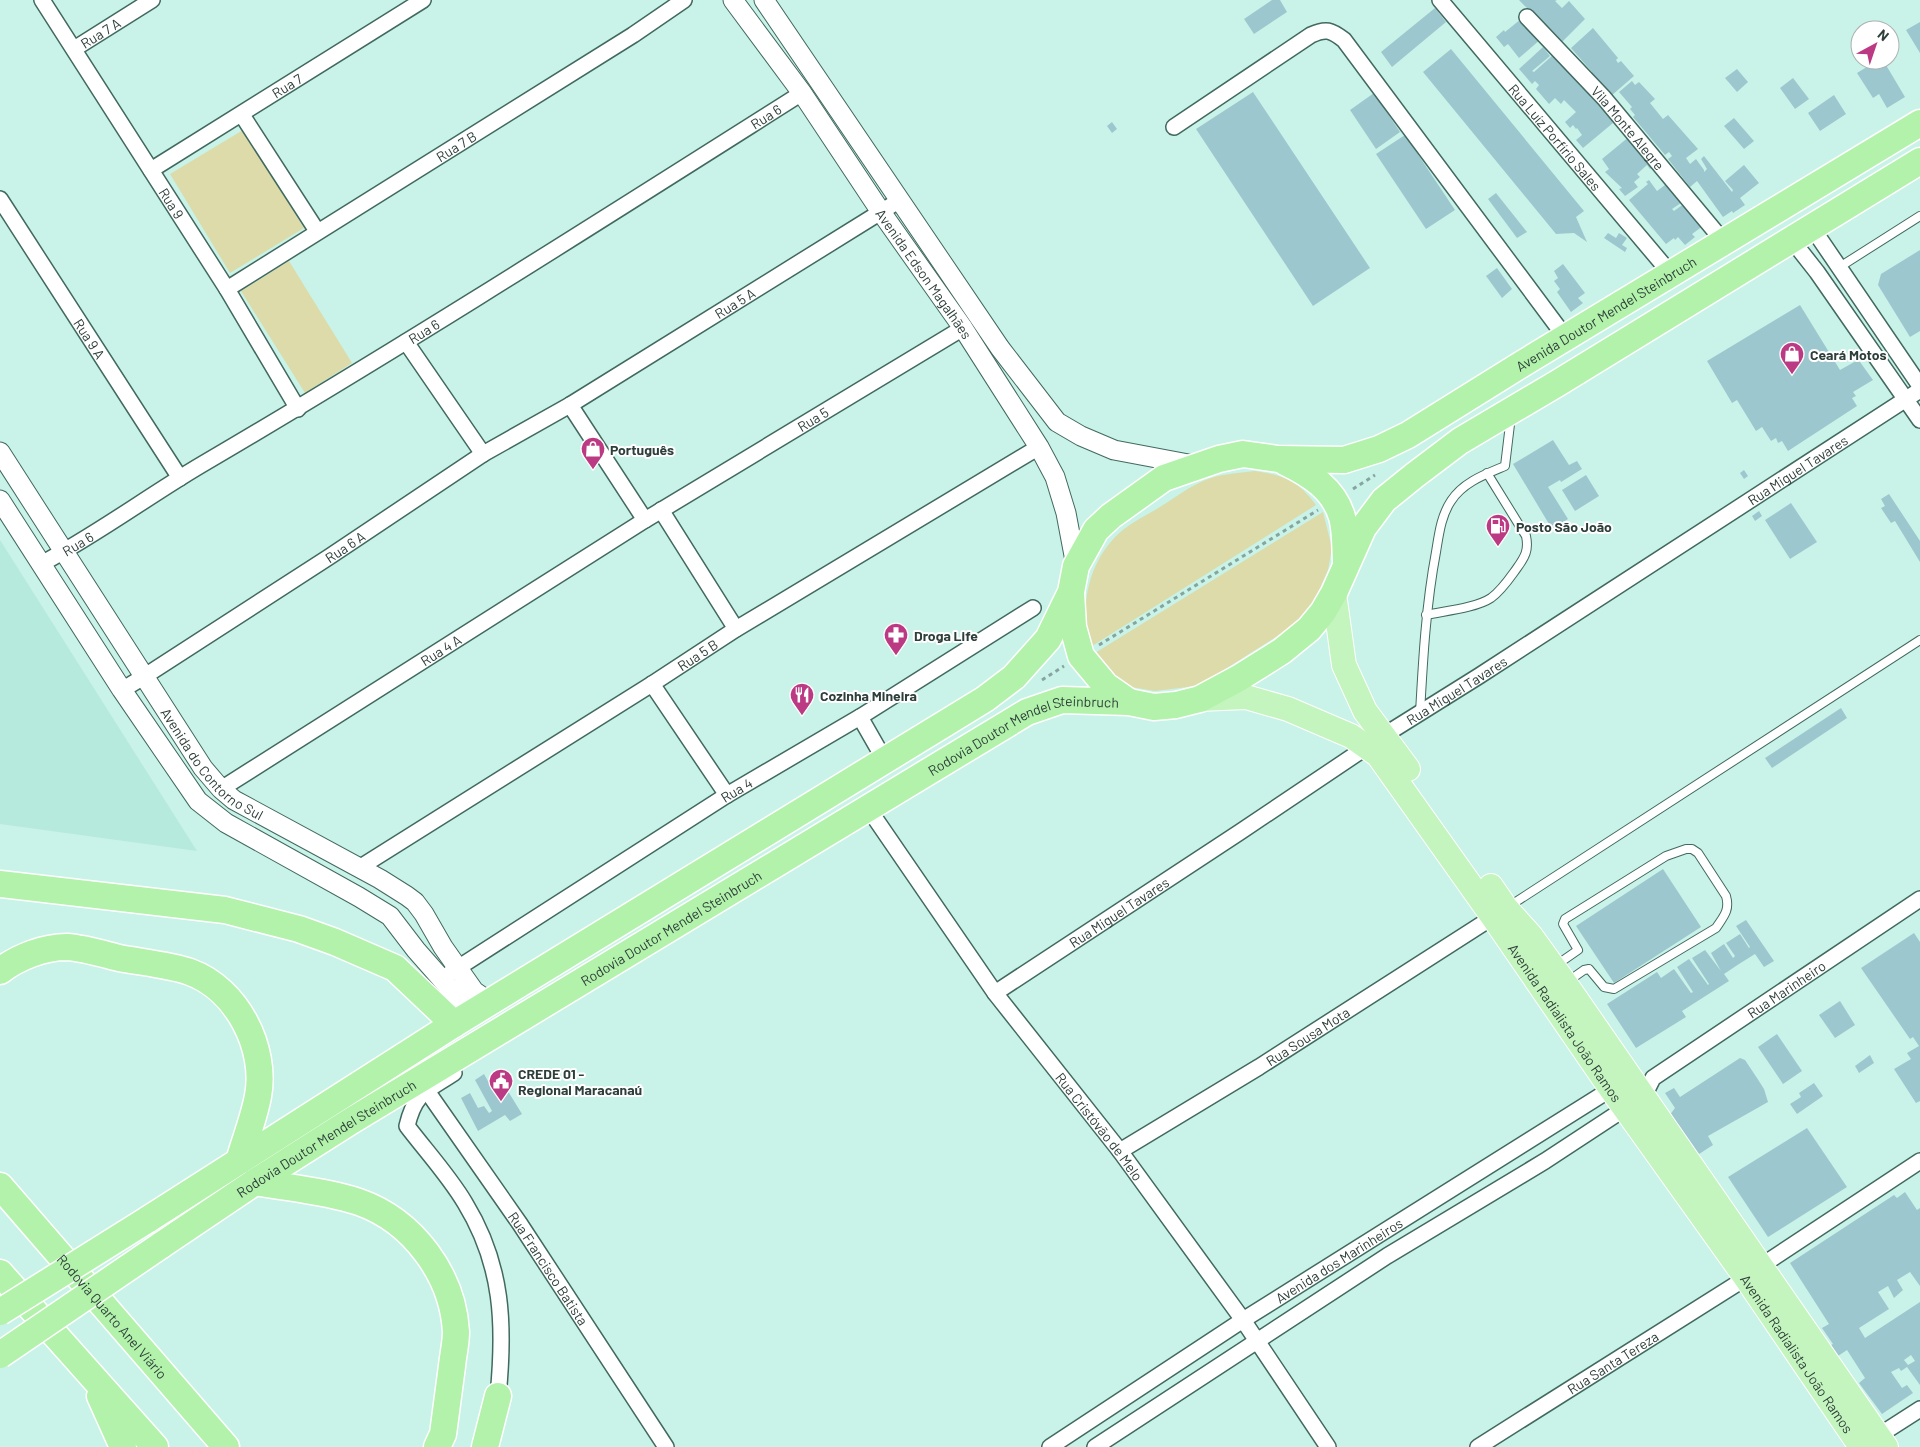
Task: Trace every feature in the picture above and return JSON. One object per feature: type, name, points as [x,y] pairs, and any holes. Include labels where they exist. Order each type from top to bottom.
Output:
[{"type":"highway","name":"Avenida Doutor Mendel Steinbruch","points":[[1278,459],[1344,460],[1379,449],[1408,435],[1920,123]]},
{"type":"highway","points":[[1346,566],[1363,528],[1384,500],[1460,441],[1920,161]]},
{"type":"highway","name":"Rodovia Doutor Mendel Steinbruch","points":[[0,1312],[458,1021],[985,699],[1014,677],[1048,639],[1071,592],[1076,566],[1096,530],[1111,516],[1164,478],[1219,459],[1243,454],[1278,459]]},
{"type":"highway","points":[[1278,459],[1314,477],[1334,500],[1342,518],[1345,534],[1346,566]]},
{"type":"highway","name":"Rodovia Doutor Mendel Steinbruch","points":[[0,1355],[255,1182],[351,1121],[1027,712],[1062,700],[1129,702],[1154,707],[1176,705],[1200,700],[1239,678],[1282,651],[1309,629],[1323,612],[1346,566]]},
{"type":"highway","points":[[1071,592],[1073,627],[1082,656],[1106,686],[1129,702]]},
{"type":"highway","points":[[0,884],[225,910],[299,929],[335,942],[395,968],[458,1021]]},
{"type":"highway","points":[[0,971],[17,960],[33,953],[68,947],[190,972],[216,988],[227,998],[245,1022],[259,1066],[258,1096],[239,1161]]},
{"type":"highway","points":[[255,1182],[341,1197],[369,1206],[410,1233],[434,1263],[449,1297],[456,1334],[443,1434],[436,1447]]},
{"type":"highway","name":"Rodovia Quarto Anel Viário","points":[[0,1186],[225,1446]]},
{"type":"highway","points":[[0,1273],[155,1447]]},
{"type":"highway","points":[[88,1370],[123,1447]]},
{"type":"highway","points":[[485,1447],[498,1396]]},
{"type":"main road","name":"Avenida Radialista João Ramos","points":[[1334,593],[1344,665],[1365,711],[1378,756],[1500,912],[1611,1089],[1638,1090]]},
{"type":"main road","name":"Avenida Radialista João Ramos","points":[[1200,700],[1246,698],[1288,709],[1351,736],[1375,741]]},
{"type":"main road","name":"Avenida Radialista João Ramos","points":[[1500,912],[1532,936],[1560,976],[1638,1090],[1753,1272],[1869,1445]]},
{"type":"street","name":"Rua 9","points":[[42,0],[227,288],[298,409]]},
{"type":"street","name":"Rua 7 A","points":[[74,49],[152,0]]},
{"type":"street","name":"Rua 7","points":[[151,170],[242,115],[422,0]]},
{"type":"street","name":"Rua 7 B","points":[[227,288],[624,40],[684,0]]},
{"type":"street","name":"Avenida Edson Magalhães","points":[[733,0],[802,94],[962,328],[1039,447],[1055,477],[1066,513],[1076,566]]},
{"type":"street","name":"Avenida Edson Magalhães","points":[[764,0],[1000,348],[1057,422],[1081,436],[1114,450],[1200,466]]},
{"type":"street","name":"Rua Luíz Porfírio Sales","points":[[1440,0],[1671,274]]},
{"type":"street","name":"Vila Monte Alegre","points":[[1527,17],[1604,98],[1724,242]]},
{"type":"street","points":[[1174,127],[1311,35],[1321,30],[1333,32],[1344,40],[1566,338]]},
{"type":"street","name":"Rua 6","points":[[41,564],[64,552],[180,478],[298,409],[802,94]]},
{"type":"street","points":[[242,115],[317,231]]},
{"type":"street","name":"Rua 9 A","points":[[0,199],[180,478]]},
{"type":"street","name":"Rua 5 A","points":[[570,405],[900,200]]},
{"type":"street","points":[[1801,233],[1838,268],[1920,388]]},
{"type":"street","points":[[1801,233],[1818,272],[1920,420]]},
{"type":"street","name":"Rua 5","points":[[661,510],[962,328]]},
{"type":"street","points":[[406,342],[483,454]]},
{"type":"street","name":"Rua Miguel Tavares","points":[[995,993],[1375,741],[1479,676],[1920,388]]},
{"type":"street","points":[[570,405],[645,520]]},
{"type":"street","name":"Rua 6 A","points":[[122,690],[321,563],[483,454],[570,405]]},
{"type":"street","name":"Rua 5 B","points":[[359,868],[652,684],[736,628],[1039,447]]},
{"type":"street","name":"Avenida do Contorno Sul","points":[[0,452],[146,676],[203,768],[220,789],[254,812],[396,888],[415,902],[479,995],[495,999]]},
{"type":"street","name":"Avenida do Contorno Sul","points":[[0,500],[122,690],[190,791],[206,810],[242,833],[390,916],[460,1002],[458,1021]]},
{"type":"street","points":[[661,510],[736,628]]},
{"type":"street","name":"Rua 4 A","points":[[220,789],[661,510]]},
{"type":"street","name":"Rua 4","points":[[442,978],[727,795],[860,717],[1034,608]]},
{"type":"street","points":[[652,684],[727,795]]},
{"type":"street","points":[[860,717],[884,759]]},
{"type":"street","name":"Rua Cristóvão de Melo","points":[[868,808],[995,993],[1120,1151],[1243,1320],[1328,1447]]},
{"type":"street","name":"Rua Marinheiro","points":[[1638,1090],[1920,899]]},
{"type":"street","name":"Rua Sousa Mota","points":[[1120,1151],[1259,1067],[1500,912]]},
{"type":"street","points":[[498,1396],[502,1339],[501,1312],[492,1263],[465,1202],[407,1126],[411,1109],[423,1094],[486,1050],[504,1041],[507,1027]]},
{"type":"street","name":"Avenida dos Marinheiros","points":[[1050,1447],[1243,1320],[1611,1089]]},
{"type":"street","name":"Avenida dos Marinheiros","points":[[1096,1447],[1387,1256],[1545,1162],[1638,1090]]},
{"type":"street","name":"Rua Francisco Batista","points":[[423,1094],[520,1224],[666,1447]]},
{"type":"street","points":[[1530,1139],[1545,1162]]},
{"type":"street","name":"Rua Santa Tereza","points":[[1478,1447],[1753,1272],[1920,1161]]},
{"type":"street","points":[[1373,1238],[1387,1256]]},
{"type":"street","points":[[1869,1445],[1920,1409]]},
{"type":"street","points":[[1098,1415],[1112,1435]]},
{"type":"lane","points":[[1838,268],[1920,216]]},
{"type":"lane","points":[[1420,713],[1426,614],[1441,521],[1451,500],[1470,482],[1505,466],[1512,410]]},
{"type":"lane","points":[[1426,614],[1489,599],[1502,588],[1526,556],[1528,545],[1526,536],[1487,473]]},
{"type":"lane","points":[[1500,912],[1920,640]]},
{"type":"lane","points":[[1686,849],[1692,849],[1698,853],[1726,896],[1728,903],[1727,912],[1716,928],[1614,989],[1604,987],[1589,969],[1560,976],[1578,950],[1563,924],[1564,920],[1666,856],[1686,849]]},
{"type":"shaded area","points":[[243,130],[304,228],[230,273],[170,174]]},
{"type":"shaded area","points":[[289,261],[352,363],[305,393],[241,291]]},
{"type":"shaded area","points":[[1255,471],[1290,480],[1303,490],[1316,505],[1092,646],[1086,615],[1090,583],[1095,567],[1112,540],[1124,529],[1198,483],[1222,475]]},
{"type":"shaded area","points":[[1323,512],[1332,548],[1328,570],[1315,600],[1301,621],[1216,675],[1196,686],[1155,691],[1131,687],[1116,678],[1095,653]]},
{"type":"shaded area","points":[[0,540],[197,851],[0,824]]},
{"type":"building","points":[[1272,0],[1280,0],[1287,12],[1254,34],[1244,19]]},
{"type":"building","points":[[1519,0],[1557,0],[1555,1],[1562,8],[1569,1],[1585,19],[1561,43]]},
{"type":"building","points":[[1435,8],[1446,22],[1392,67],[1381,52]]},
{"type":"building","points":[[1521,19],[1541,39],[1519,58],[1508,44],[1504,47],[1496,37]]},
{"type":"building","points":[[1920,22],[1920,53],[1906,30]]},
{"type":"building","points":[[1593,28],[1618,58],[1616,60],[1618,63],[1621,61],[1634,76],[1611,96],[1590,74],[1592,72],[1571,48]]},
{"type":"building","points":[[1543,47],[1550,56],[1532,71],[1534,72],[1553,55],[1603,108],[1613,123],[1583,148],[1576,140],[1582,135],[1577,128],[1573,125],[1570,128],[1565,122],[1576,112],[1564,100],[1561,104],[1555,98],[1549,104],[1536,89],[1539,85],[1535,81],[1532,84],[1519,69]]},
{"type":"building","points":[[1451,49],[1584,211],[1576,217],[1587,242],[1574,233],[1556,234],[1423,72]]},
{"type":"building","points":[[1737,69],[1748,82],[1737,92],[1725,78]]},
{"type":"building","points":[[1862,70],[1889,70],[1905,97],[1887,108],[1879,94],[1873,98],[1857,73]]},
{"type":"building","points":[[1793,78],[1809,99],[1795,109],[1780,88]]},
{"type":"building","points":[[1632,81],[1635,85],[1639,82],[1655,99],[1650,103],[1663,119],[1668,115],[1698,149],[1686,158],[1690,164],[1696,159],[1704,172],[1707,169],[1701,159],[1704,156],[1732,192],[1733,190],[1725,181],[1744,165],[1759,183],[1740,198],[1745,205],[1723,217],[1697,181],[1690,187],[1668,159],[1672,156],[1669,152],[1665,155],[1633,117],[1635,115],[1630,109],[1632,107],[1619,92]]},
{"type":"building","points":[[1253,92],[1370,268],[1313,306],[1196,129]]},
{"type":"building","points":[[1374,93],[1400,132],[1376,149],[1350,110]]},
{"type":"building","points":[[1834,95],[1846,114],[1820,131],[1808,113]]},
{"type":"building","points":[[1734,118],[1754,141],[1744,149],[1724,126]]},
{"type":"building","points":[[1112,122],[1117,129],[1112,133],[1107,126]]},
{"type":"building","points":[[1405,135],[1455,210],[1426,229],[1376,154]]},
{"type":"building","points":[[1630,136],[1656,164],[1650,169],[1647,165],[1637,174],[1640,177],[1634,182],[1638,187],[1625,196],[1619,189],[1622,188],[1605,172],[1609,169],[1602,159]]},
{"type":"building","points":[[1649,180],[1657,191],[1669,182],[1684,201],[1672,209],[1674,211],[1685,203],[1703,226],[1692,234],[1695,237],[1685,245],[1678,237],[1666,244],[1629,200],[1648,184],[1646,182]]},
{"type":"building","points":[[1496,193],[1527,232],[1517,238],[1488,199]]},
{"type":"building","points":[[1608,233],[1616,238],[1619,233],[1627,238],[1622,245],[1627,248],[1625,252],[1604,238]]},
{"type":"building","points":[[1920,250],[1920,331],[1910,337],[1878,285],[1881,274]]},
{"type":"building","points":[[1563,264],[1585,293],[1578,298],[1583,303],[1571,312],[1557,292],[1560,289],[1554,281],[1558,278],[1554,271]]},
{"type":"building","points":[[1497,268],[1512,289],[1502,298],[1486,276]]},
{"type":"building","name":"Ceará Motos","points":[[1800,305],[1840,370],[1856,361],[1860,362],[1873,380],[1853,392],[1856,396],[1852,398],[1857,406],[1788,451],[1782,441],[1778,443],[1776,438],[1771,441],[1762,427],[1756,431],[1737,400],[1732,403],[1707,361]]},
{"type":"building","points":[[1553,440],[1569,465],[1577,461],[1582,469],[1561,482],[1560,480],[1548,487],[1568,519],[1552,529],[1513,464]]},
{"type":"building","points":[[1744,470],[1748,476],[1744,479],[1740,473]]},
{"type":"building","points":[[1586,475],[1599,496],[1575,511],[1562,490]]},
{"type":"building","points":[[1889,494],[1920,541],[1920,562],[1895,521],[1891,523],[1881,508],[1885,506],[1881,499]]},
{"type":"building","points":[[1791,503],[1817,542],[1790,559],[1765,520]]},
{"type":"building","points":[[1759,511],[1762,516],[1755,521],[1752,516]]},
{"type":"building","points":[[1841,708],[1847,718],[1772,768],[1765,758]]},
{"type":"building","points":[[1663,869],[1701,927],[1614,983],[1576,926]]},
{"type":"building","points":[[1746,920],[1774,961],[1764,967],[1755,954],[1739,964],[1724,974],[1729,981],[1682,1011],[1686,1017],[1636,1048],[1607,1004],[1657,972],[1661,978],[1674,969],[1691,993],[1693,992],[1677,967],[1689,959],[1708,985],[1692,958],[1705,950],[1721,971],[1711,953],[1724,944],[1733,958],[1735,956],[1726,943],[1740,934],[1749,948],[1736,926]]},
{"type":"building","points":[[1914,933],[1920,942],[1920,1101],[1916,1103],[1894,1069],[1911,1059],[1907,1053],[1919,1046],[1913,1037],[1910,1039],[1861,968]]},
{"type":"building","points":[[1840,1001],[1855,1025],[1835,1038],[1819,1015]]},
{"type":"building","points":[[1777,1034],[1802,1071],[1783,1084],[1758,1047]]},
{"type":"building","points":[[1870,1055],[1874,1063],[1859,1073],[1855,1066]]},
{"type":"building","points":[[1740,1058],[1745,1060],[1764,1089],[1768,1102],[1708,1136],[1713,1145],[1696,1156],[1669,1116],[1675,1108],[1665,1093],[1674,1088],[1680,1097]]},
{"type":"building","name":"CREDE 01 - Regional Maracanaú","points":[[484,1074],[489,1083],[494,1080],[498,1085],[503,1083],[522,1114],[510,1121],[505,1115],[478,1131],[461,1098],[470,1093],[478,1108],[484,1106],[489,1113],[492,1111],[475,1080]]},
{"type":"building","points":[[1814,1083],[1823,1096],[1797,1114],[1790,1104],[1801,1097],[1799,1093]]},
{"type":"building","points":[[1807,1128],[1847,1187],[1768,1237],[1728,1177]]},
{"type":"building","points":[[1905,1192],[1917,1210],[1920,1208],[1920,1286],[1910,1272],[1897,1280],[1903,1290],[1894,1298],[1888,1286],[1878,1292],[1889,1309],[1859,1328],[1865,1338],[1920,1302],[1920,1385],[1907,1367],[1901,1371],[1899,1368],[1891,1372],[1902,1388],[1907,1385],[1913,1393],[1882,1414],[1859,1383],[1865,1378],[1847,1350],[1838,1356],[1831,1345],[1833,1344],[1822,1328],[1829,1324],[1790,1263],[1894,1195],[1897,1198]],"holes":[[[1911,1355],[1915,1361],[1908,1365],[1904,1360]]]},
{"type":"place","name":"Ceará Motos","points":[[1792,375]]},
{"type":"place","name":"Português","points":[[593,470]]},
{"type":"place","name":"Posto São João","points":[[1498,547]]},
{"type":"place","name":"Droga Life","points":[[896,656]]},
{"type":"place","name":"Cozinha Mineira","points":[[802,716]]},
{"type":"place","name":"CREDE 01 - Regional Maracanaú","points":[[501,1102]]}]
